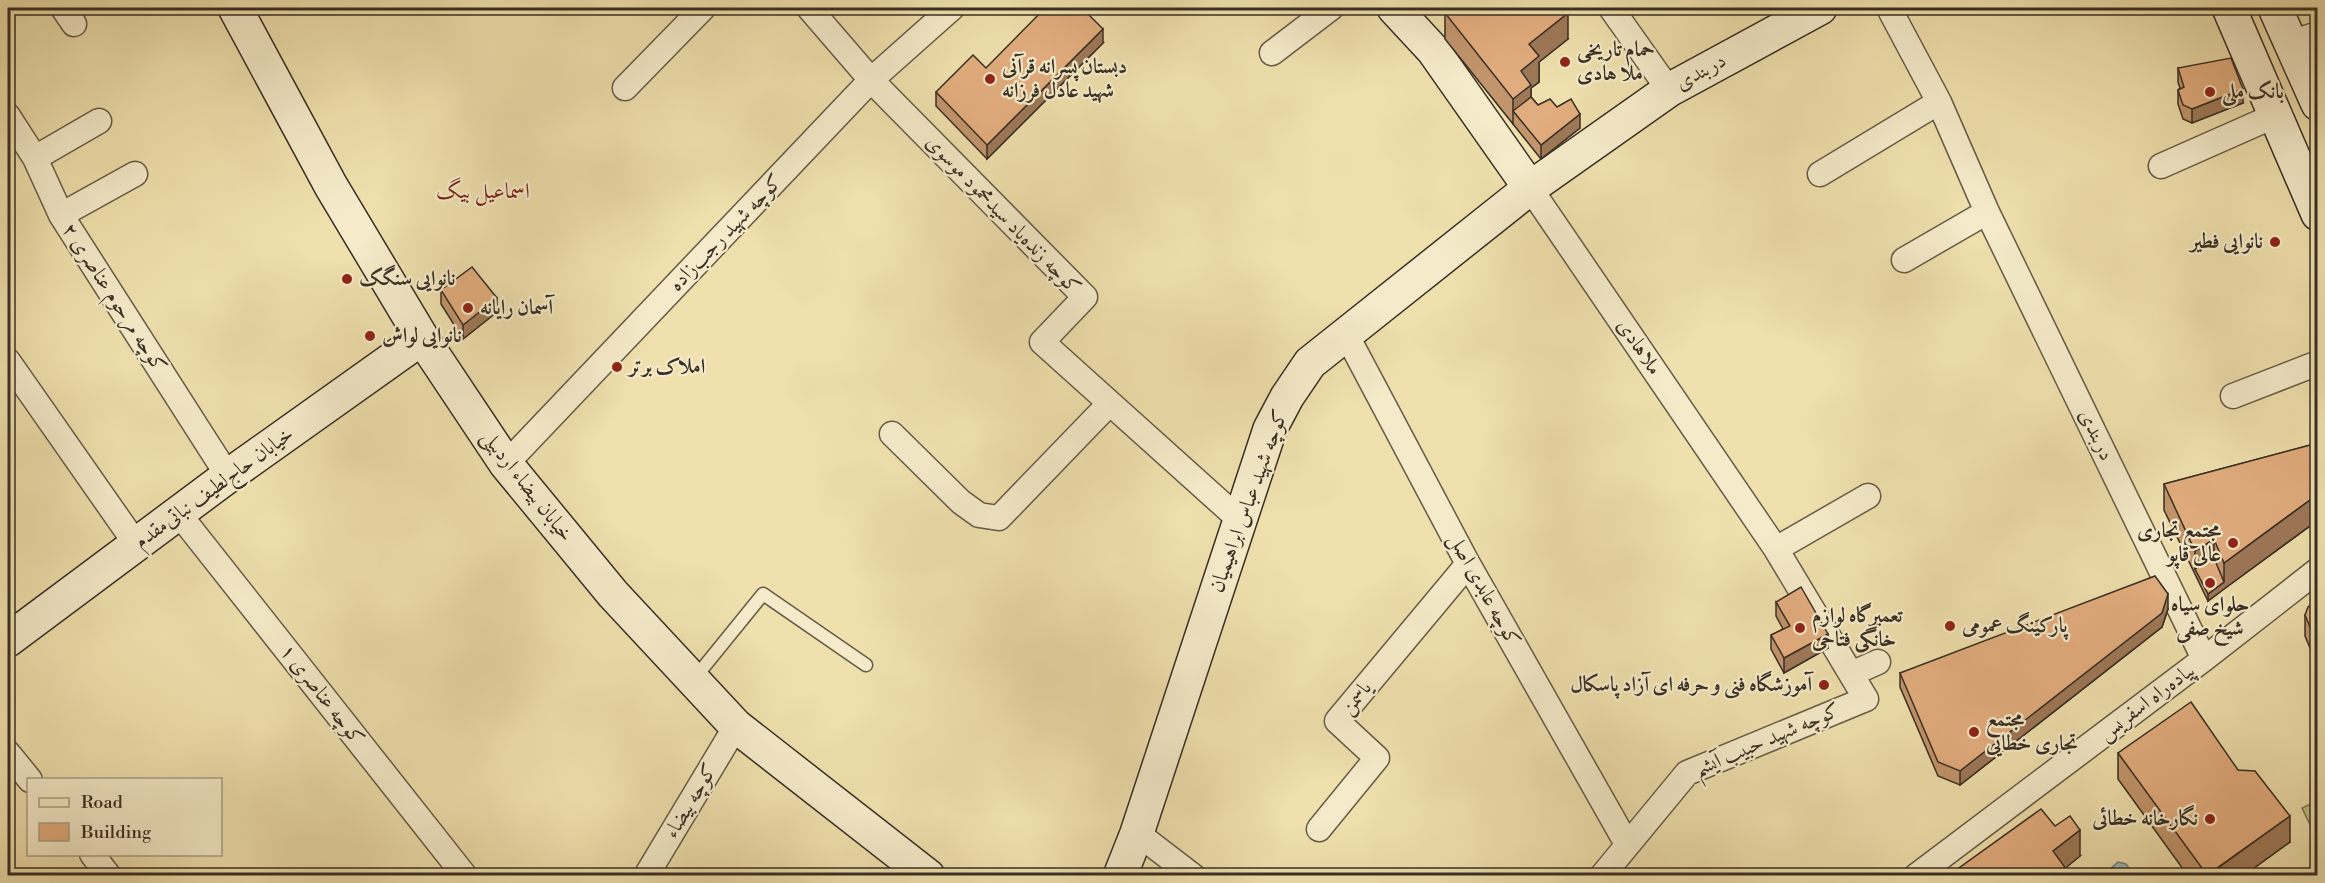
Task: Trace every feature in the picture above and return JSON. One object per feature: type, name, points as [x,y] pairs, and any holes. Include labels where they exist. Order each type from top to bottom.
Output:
[{"type":"street","name":"خیابان بیضاء اردبیلی","points":[[235,8],[331,186],[422,338],[506,464],[613,594],[736,726],[928,876]]},
{"type":"street","points":[[625,88],[703,8]]},
{"type":"street","points":[[809,8],[871,80]]},
{"type":"street","name":"کوچه شهید رجب‌زاده","points":[[506,464],[871,80],[952,8]]},
{"type":"street","points":[[1272,53],[1331,8]]},
{"type":"street","name":"ملاهادی","points":[[1394,8],[1433,50],[1530,188],[1776,549],[1866,699]]},
{"type":"street","points":[[1611,8],[1669,90]]},
{"type":"street","name":"دربندی","points":[[1530,188],[1669,90],[1820,8]]},
{"type":"street","name":"دربندی","points":[[1891,8],[1891,12],[1939,102],[1987,212],[2205,659]]},
{"type":"street","points":[[2229,8],[2318,214]]},
{"type":"street","points":[[2275,8],[2304,39],[2318,104]]},
{"type":"street","name":"کوچه زنده‌یاد سیدمحمود موسوی","points":[[871,80],[1085,297],[1042,342],[1240,520]]},
{"type":"street","points":[[1820,174],[1939,102]]},
{"type":"street","name":"کوچه مرحوم عناصری ۲","points":[[8,116],[35,158],[61,215],[228,476]]},
{"type":"street","points":[[2161,166],[2274,116]]},
{"type":"street","points":[[35,158],[99,121]]},
{"type":"street","points":[[61,215],[135,174]]},
{"type":"street","name":"کوچه شهید عباس ابراهیمیان","points":[[1120,876],[1137,833],[1270,429],[1287,397],[1310,363],[1530,188]]},
{"type":"street","points":[[1904,260],[1987,212]]},
{"type":"street","name":"کوچه عابدی اصل","points":[[1346,334],[1468,564],[1627,844]]},
{"type":"street","name":"خیابان حاج‌لطیف نباتی‌مقدم","points":[[8,640],[228,476],[422,338]]},
{"type":"street","points":[[8,361],[136,544]]},
{"type":"street","points":[[2233,396],[2318,363]]},
{"type":"street","points":[[892,434],[961,502],[979,515],[999,518],[1109,404]]},
{"type":"street","points":[[1776,549],[1868,496]]},
{"type":"street","name":"کوچه عناصری ۱","points":[[178,514],[465,876]]},
{"type":"street","name":"یاسمن","points":[[1319,829],[1377,758],[1337,721],[1468,564]]},
{"type":"street","name":"پیاده‌راه اسفریس","points":[[1916,876],[2205,659],[2318,570]]},
{"type":"street","points":[[1851,674],[1878,662]]},
{"type":"street","name":"کوچه شهید حبیب آیشم","points":[[1602,876],[1687,773],[1866,699]]},
{"type":"street","name":"کوچه بیضاء","points":[[646,876],[736,726]]},
{"type":"street","points":[[8,753],[28,778]]},
{"type":"street","points":[[1137,833],[1193,876]]},
{"type":"street","points":[[93,856],[109,876]]},
{"type":"lane","points":[[693,680],[763,594],[866,665]]},
{"type":"green space","points":[[2318,802],[2317,839],[2302,808]]},
{"type":"water","points":[[2118,862],[2126,864],[2134,875],[2103,875]]},
{"type":"building","points":[[1045,8],[1082,8],[1103,29],[987,145],[936,92],[973,55],[986,68]]},
{"type":"building","points":[[1448,8],[1500,8],[1502,14],[1510,8],[1564,8],[1568,13],[1529,44],[1539,56],[1521,71],[1531,85],[1513,99],[1445,13]]},
{"type":"building","points":[[2231,58],[2243,89],[2192,109],[2183,105],[2178,90],[2184,87],[2178,68]]},
{"type":"building","points":[[1531,97],[1538,105],[1550,99],[1557,107],[1571,99],[1580,114],[1541,145],[1513,111]]},
{"type":"building","points":[[472,267],[497,298],[463,325],[441,290]]},
{"type":"building","name":"مجتمع تجاری عالی قاپو","points":[[2318,443],[2318,494],[2224,563],[2214,539],[2195,551],[2164,484]]},
{"type":"building","name":"حلوای سیاه شیخ صفی","points":[[2214,558],[2224,582],[2208,594],[2195,569]]},
{"type":"building","name":"مجتمع تجاری خطایی","points":[[2155,576],[2168,594],[2162,613],[1960,771],[1938,762],[1900,673]]},
{"type":"building","name":"تعمیرگاه لوازم خانگی فتاحی","points":[[1801,587],[1828,634],[1784,658],[1771,635],[1790,626],[1776,602]]},
{"type":"building","points":[[2318,600],[2318,646],[2305,615],[2308,607]]},
{"type":"building","name":"نگارخانه خطائی","points":[[2191,702],[2238,770],[2255,771],[2290,816],[2207,875],[2118,753]]},
{"type":"building","points":[[2041,809],[2055,826],[2070,816],[2080,830],[2053,851],[2071,876],[1965,876],[1959,868]]},
{"type":"building","points":[[2310,867],[2316,876],[2301,876]]},
{"type":"place","name":"حمام تاریخی ملا هادی","points":[[1565,62]]},
{"type":"place","name":"دبستان پسرانه قرآنی شهید عادل فرزانه","points":[[990,79]]},
{"type":"place","name":"بانک ملی","points":[[2210,92]]},
{"type":"place","name":"نانوایی فطیر","points":[[2275,242]]},
{"type":"place","name":"نانوایی سنگک","points":[[347,279]]},
{"type":"place","name":"آسمان رایانه","points":[[468,308]]},
{"type":"place","name":"نانوایی لواش","points":[[370,336]]},
{"type":"place","name":"املاک برتر","points":[[617,367]]},
{"type":"place","name":"مجتمع تجاری عالی قاپو","points":[[2233,543]]},
{"type":"place","name":"حلوای سیاه شیخ صفی","points":[[2210,583]]},
{"type":"place","name":"پارکینگ عمومی","points":[[1950,626]]},
{"type":"place","name":"تعمیرگاه لوازم خانگی فتاحی","points":[[1800,628]]},
{"type":"place","name":"آموزشگاه فنی و حرفه ای آزاد پاسکال","points":[[1824,685]]},
{"type":"place","name":"مجتمع تجاری خطایی","points":[[1974,732]]},
{"type":"place","name":"نگارخانه خطائی","points":[[2210,819]]},
{"type":"district","name":"اسماعیل بیگ","points":[[483,191]]}]
